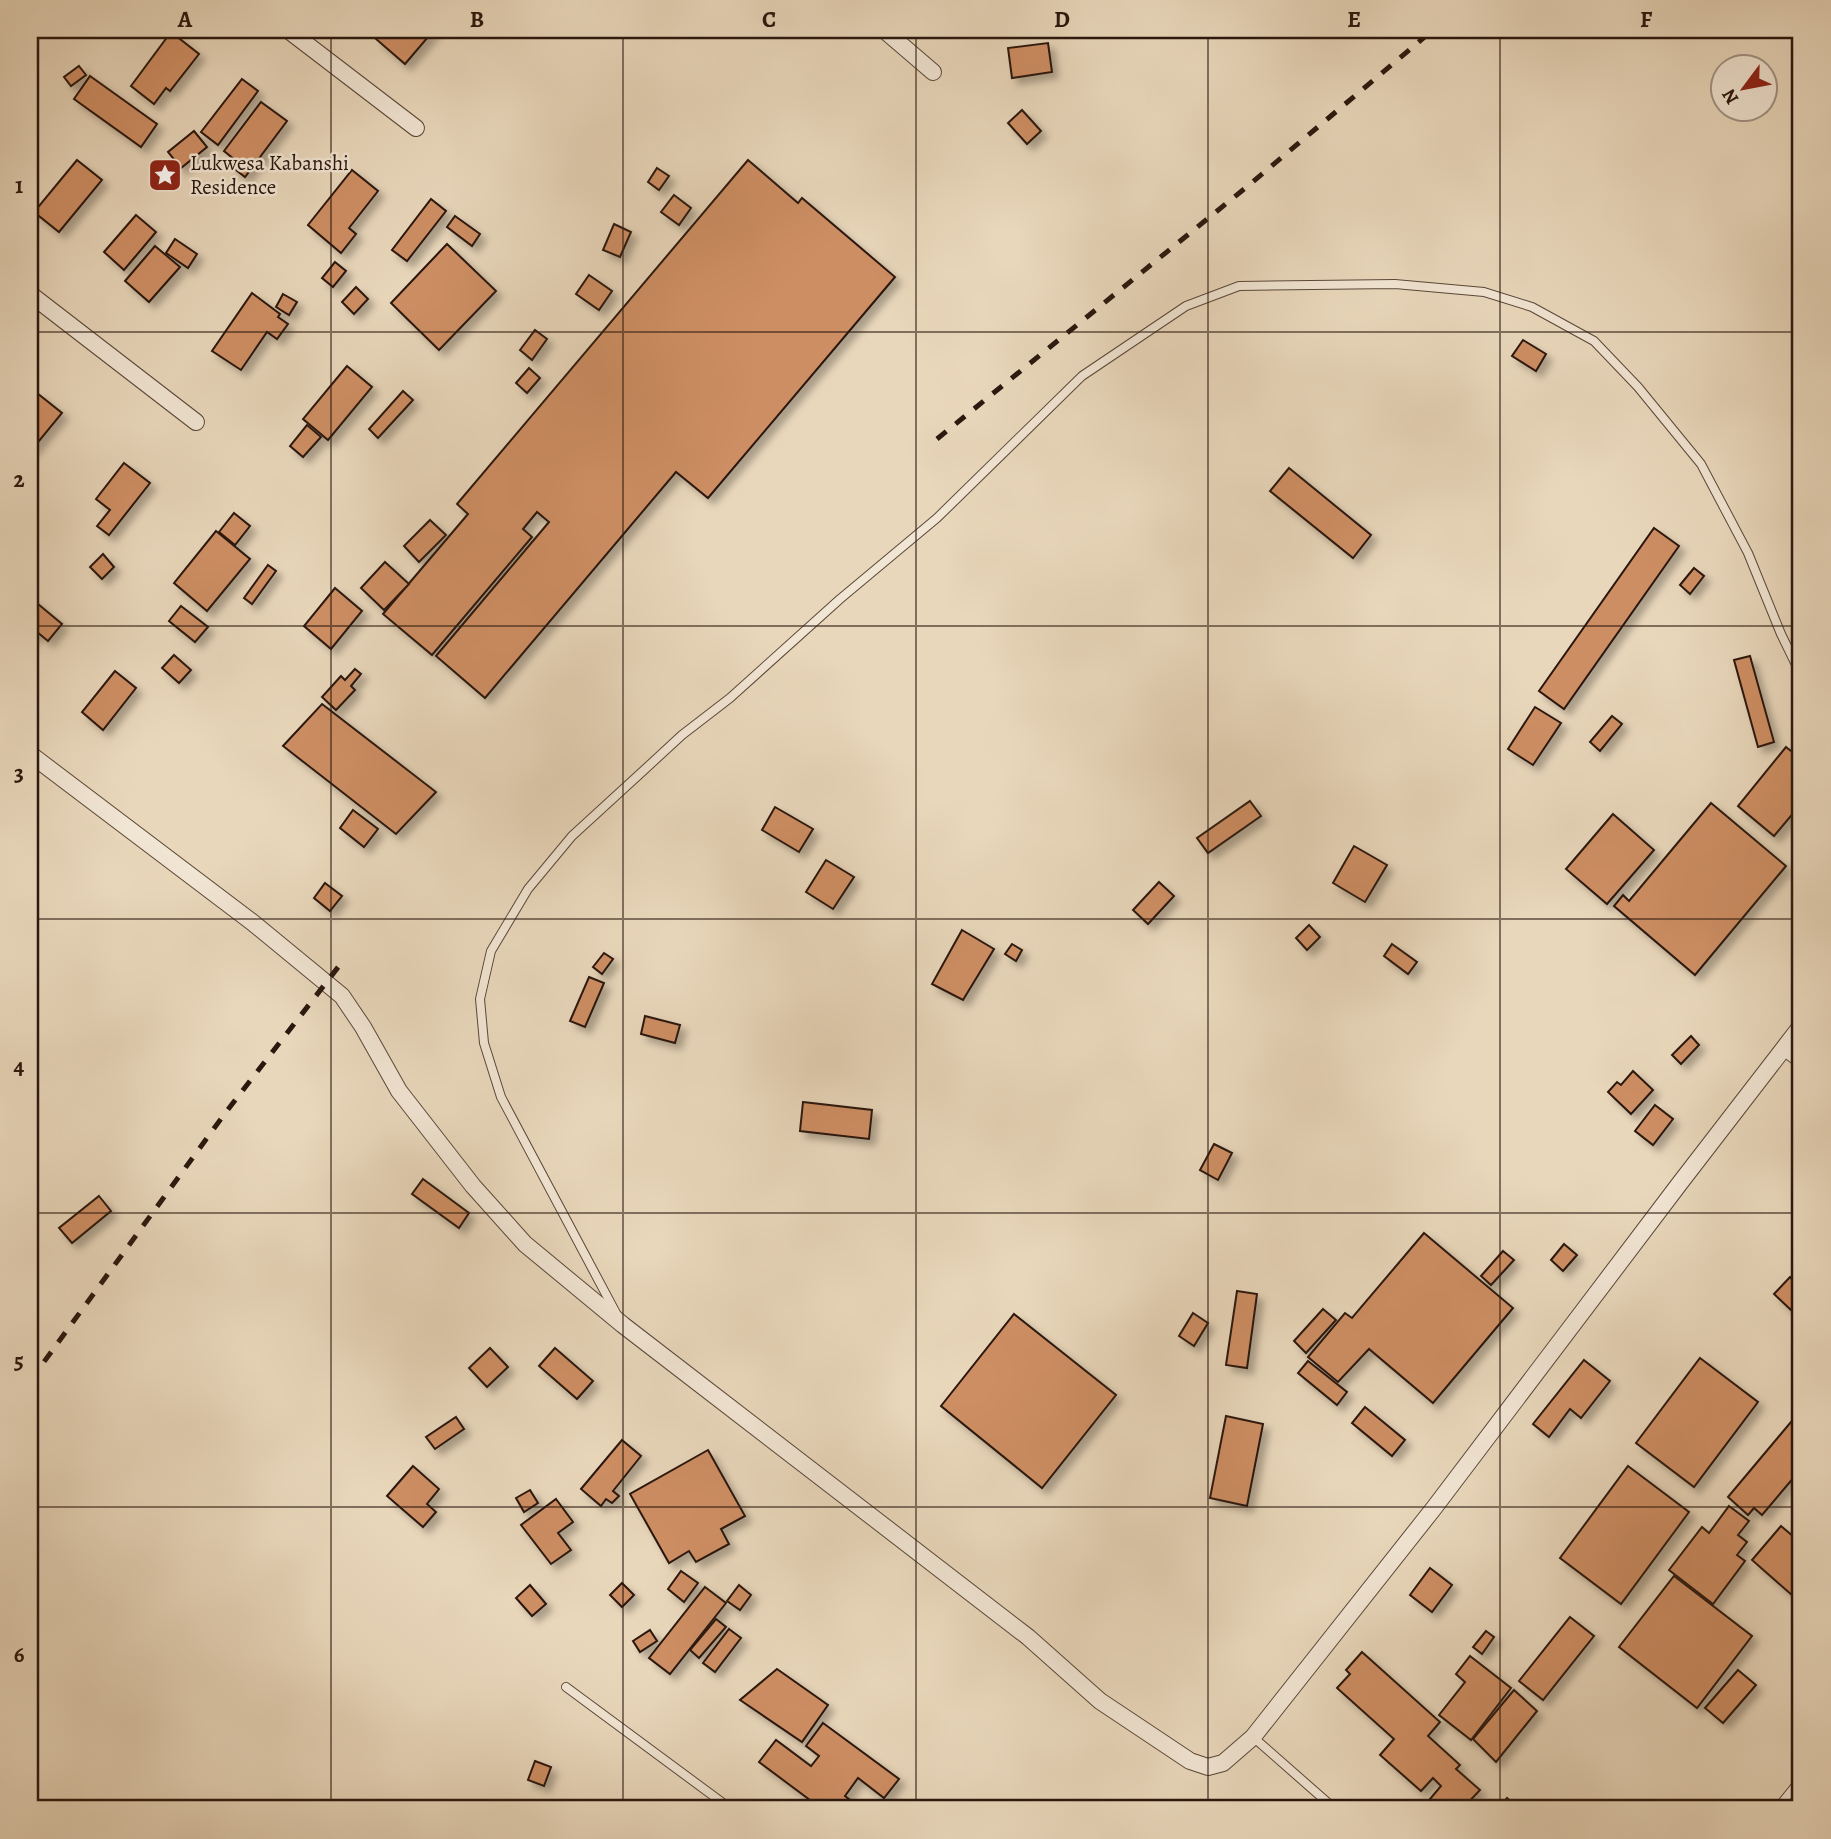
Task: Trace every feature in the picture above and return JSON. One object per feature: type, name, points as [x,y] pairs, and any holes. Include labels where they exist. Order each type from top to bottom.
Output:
[{"type":"street","points":[[288,30],[416,128]]},
{"type":"street","points":[[884,30],[933,72]]},
{"type":"street","points":[[30,294],[196,422]]},
{"type":"street","points":[[30,754],[252,922],[342,996],[363,1027],[398,1091],[473,1186],[525,1244],[623,1325],[1028,1637],[1100,1701],[1190,1761],[1208,1767],[1223,1763],[1252,1737],[1434,1508],[1801,1026]]},
{"type":"lane","points":[[623,1325],[501,1097],[484,1043],[480,999],[491,951],[528,889],[572,836],[682,735],[730,698],[840,599],[937,518],[1082,376],[1186,306],[1239,286],[1395,284],[1484,292],[1532,307],[1594,341],[1638,387],[1701,464],[1748,553],[1801,675]]},
{"type":"lane","points":[[1783,1051],[1801,1066]]},
{"type":"lane","points":[[566,1687],[731,1809]]},
{"type":"lane","points":[[1252,1737],[1335,1809]]},
{"type":"lane","points":[[1777,1809],[1801,1779]]},
{"type":"building","points":[[384,30],[434,30],[405,64],[376,39]]},
{"type":"building","points":[[171,32],[199,54],[170,91],[166,88],[154,104],[131,86]]},
{"type":"building","points":[[1048,43],[1052,72],[1012,78],[1008,48]]},
{"type":"building","points":[[79,66],[86,75],[71,86],[64,77]]},
{"type":"building","points":[[90,76],[157,124],[141,147],[74,99]]},
{"type":"building","points":[[242,79],[258,91],[218,145],[201,132]]},
{"type":"building","points":[[261,102],[287,121],[245,177],[231,166],[235,160],[224,151]]},
{"type":"building","points":[[1022,110],[1041,131],[1027,144],[1008,123]]},
{"type":"building","points":[[194,131],[207,147],[181,168],[168,152]]},
{"type":"building","points":[[77,160],[102,180],[59,232],[34,212]]},
{"type":"building","points":[[748,160],[798,203],[802,198],[895,277],[708,498],[676,472],[485,698],[436,656],[549,522],[537,512],[523,529],[532,537],[432,655],[383,614],[468,514],[457,504]]},
{"type":"building","points":[[657,168],[669,176],[659,190],[648,182]]},
{"type":"building","points":[[352,170],[378,191],[349,228],[356,234],[341,253],[308,225]]},
{"type":"building","points":[[674,195],[691,208],[679,225],[661,212]]},
{"type":"building","points":[[431,199],[446,211],[407,261],[392,250]]},
{"type":"building","points":[[136,215],[156,232],[124,270],[104,252]]},
{"type":"building","points":[[455,216],[480,234],[472,246],[447,227]]},
{"type":"building","points":[[614,224],[631,232],[620,257],[603,250]]},
{"type":"building","points":[[175,239],[197,254],[188,268],[166,253]]},
{"type":"building","points":[[447,244],[496,291],[439,350],[391,303]]},
{"type":"building","points":[[155,246],[180,267],[149,302],[125,281]]},
{"type":"building","points":[[335,262],[346,271],[333,287],[322,278]]},
{"type":"building","points":[[589,275],[612,291],[599,310],[576,294]]},
{"type":"building","points":[[356,287],[368,299],[354,314],[342,302]]},
{"type":"building","points":[[252,293],[280,314],[278,317],[288,324],[277,339],[267,332],[241,370],[212,351]]},
{"type":"building","points":[[283,294],[297,302],[289,315],[276,307]]},
{"type":"building","points":[[535,330],[547,339],[532,360],[520,350]]},
{"type":"building","points":[[1523,340],[1546,354],[1536,371],[1512,356]]},
{"type":"building","points":[[347,366],[372,387],[328,440],[303,419]]},
{"type":"building","points":[[529,368],[540,378],[527,393],[516,383]]},
{"type":"building","points":[[403,391],[413,400],[378,438],[369,429]]},
{"type":"building","points":[[37,393],[62,413],[30,452],[30,402]]},
{"type":"building","points":[[307,425],[321,437],[303,457],[290,446]]},
{"type":"building","points":[[124,463],[150,483],[109,535],[97,526],[110,510],[96,499]]},
{"type":"building","points":[[1289,468],[1371,535],[1353,558],[1270,491]]},
{"type":"building","points":[[234,513],[250,526],[235,545],[219,532]]},
{"type":"building","points":[[430,520],[446,535],[419,562],[404,546]]},
{"type":"building","points":[[1654,528],[1679,546],[1564,709],[1539,691]]},
{"type":"building","points":[[216,531],[250,559],[207,611],[174,583]]},
{"type":"building","points":[[103,554],[114,567],[102,579],[90,567]]},
{"type":"building","points":[[385,562],[409,584],[384,610],[361,588]]},
{"type":"building","points":[[268,565],[276,571],[252,604],[244,598]]},
{"type":"building","points":[[1694,568],[1704,576],[1690,594],[1680,585]]},
{"type":"building","points":[[335,588],[362,611],[331,649],[304,626]]},
{"type":"building","points":[[32,599],[62,624],[48,641],[37,632],[30,641]]},
{"type":"building","points":[[181,606],[208,627],[195,642],[169,621]]},
{"type":"building","points":[[174,655],[191,670],[179,683],[162,668]]},
{"type":"building","points":[[1750,656],[1774,742],[1758,747],[1734,660]]},
{"type":"building","points":[[355,669],[361,674],[351,686],[355,690],[336,710],[322,697],[341,676],[345,680]]},
{"type":"building","points":[[115,671],[136,688],[103,730],[82,712]]},
{"type":"building","points":[[322,704],[436,792],[396,834],[283,746]]},
{"type":"building","points":[[1535,707],[1561,723],[1533,765],[1508,749]]},
{"type":"building","points":[[1612,716],[1622,724],[1600,751],[1590,742]]},
{"type":"building","points":[[1786,747],[1801,759],[1801,804],[1774,836],[1738,806]]},
{"type":"building","points":[[1250,801],[1261,816],[1208,853],[1197,838]]},
{"type":"building","points":[[1711,803],[1786,866],[1695,975],[1614,906],[1623,895],[1629,901]]},
{"type":"building","points":[[775,807],[813,829],[799,852],[762,830]]},
{"type":"building","points":[[353,810],[378,829],[364,847],[340,828]]},
{"type":"building","points":[[1613,814],[1654,850],[1607,904],[1566,869]]},
{"type":"building","points":[[1354,846],[1387,865],[1365,902],[1333,883]]},
{"type":"building","points":[[826,860],[854,877],[833,909],[806,892]]},
{"type":"building","points":[[1159,882],[1174,896],[1148,924],[1133,910]]},
{"type":"building","points":[[325,883],[342,896],[330,911],[314,898]]},
{"type":"building","points":[[1309,925],[1320,937],[1307,950],[1296,938]]},
{"type":"building","points":[[962,930],[994,949],[963,1000],[932,984]]},
{"type":"building","points":[[1012,944],[1022,950],[1016,961],[1005,954]]},
{"type":"building","points":[[1392,944],[1417,962],[1408,974],[1384,956]]},
{"type":"building","points":[[604,953],[613,959],[602,974],[593,967]]},
{"type":"building","points":[[589,977],[604,983],[585,1027],[570,1021]]},
{"type":"building","points":[[645,1016],[680,1025],[675,1043],[641,1034]]},
{"type":"building","points":[[1691,1036],[1699,1045],[1681,1064],[1672,1055]]},
{"type":"building","points":[[1633,1071],[1653,1090],[1631,1114],[1608,1092],[1617,1082],[1621,1085]]},
{"type":"building","points":[[803,1102],[872,1110],[869,1139],[800,1131]]},
{"type":"building","points":[[1655,1105],[1673,1119],[1653,1145],[1635,1131]]},
{"type":"building","points":[[1214,1144],[1232,1153],[1218,1180],[1200,1170]]},
{"type":"building","points":[[423,1179],[469,1213],[459,1228],[412,1194]]},
{"type":"building","points":[[99,1196],[111,1211],[72,1243],[59,1228]]},
{"type":"building","points":[[1424,1233],[1513,1308],[1433,1403],[1369,1349],[1338,1382],[1308,1357],[1345,1313],[1352,1318]]},
{"type":"building","points":[[1564,1244],[1577,1255],[1563,1271],[1551,1260]]},
{"type":"building","points":[[1503,1251],[1514,1260],[1491,1285],[1481,1276]]},
{"type":"building","points":[[1790,1277],[1801,1289],[1801,1299],[1791,1310],[1774,1294]]},
{"type":"building","points":[[1237,1291],[1257,1294],[1247,1368],[1226,1365]]},
{"type":"building","points":[[1323,1309],[1336,1320],[1306,1353],[1294,1341]]},
{"type":"building","points":[[1193,1313],[1208,1323],[1194,1346],[1179,1336]]},
{"type":"building","points":[[1014,1314],[1116,1395],[1042,1488],[941,1406]]},
{"type":"building","points":[[490,1348],[508,1367],[487,1387],[469,1368]]},
{"type":"building","points":[[555,1348],[593,1381],[577,1399],[539,1366]]},
{"type":"building","points":[[1700,1358],[1758,1402],[1694,1487],[1636,1443]]},
{"type":"building","points":[[1584,1360],[1610,1381],[1581,1418],[1570,1409],[1549,1437],[1533,1424]]},
{"type":"building","points":[[1308,1361],[1347,1392],[1337,1405],[1298,1373]]},
{"type":"building","points":[[1365,1407],[1405,1440],[1392,1456],[1352,1423]]},
{"type":"building","points":[[1801,1410],[1801,1469],[1762,1515],[1754,1508],[1748,1515],[1728,1497]]},
{"type":"building","points":[[1226,1416],[1263,1424],[1247,1506],[1210,1498]]},
{"type":"building","points":[[456,1417],[464,1429],[435,1449],[426,1437]]},
{"type":"building","points":[[622,1440],[641,1456],[613,1491],[619,1496],[612,1503],[606,1499],[601,1506],[581,1489]]},
{"type":"building","points":[[708,1450],[745,1516],[721,1529],[729,1544],[696,1562],[689,1551],[669,1563],[630,1494]]},
{"type":"building","points":[[413,1466],[439,1489],[427,1504],[436,1512],[423,1527],[387,1496]]},
{"type":"building","points":[[1628,1466],[1689,1512],[1621,1604],[1560,1558]]},
{"type":"building","points":[[530,1490],[538,1503],[524,1512],[516,1498]]},
{"type":"building","points":[[556,1499],[573,1522],[558,1533],[571,1550],[551,1564],[521,1525]]},
{"type":"building","points":[[1729,1506],[1749,1521],[1738,1535],[1747,1542],[1737,1555],[1745,1561],[1713,1604],[1669,1570],[1702,1527],[1709,1533]]},
{"type":"building","points":[[1781,1526],[1801,1543],[1801,1603],[1752,1560]]},
{"type":"building","points":[[1430,1568],[1452,1585],[1432,1612],[1410,1595]]},
{"type":"building","points":[[681,1571],[698,1583],[684,1602],[668,1589]]},
{"type":"building","points":[[1674,1576],[1752,1636],[1697,1708],[1619,1647]]},
{"type":"building","points":[[622,1583],[634,1595],[622,1607],[610,1595]]},
{"type":"building","points":[[530,1585],[546,1604],[532,1616],[516,1598]]},
{"type":"building","points":[[739,1585],[751,1595],[740,1610],[727,1601]]},
{"type":"building","points":[[705,1587],[726,1603],[670,1674],[649,1658]]},
{"type":"building","points":[[1570,1617],[1594,1636],[1543,1700],[1519,1681]]},
{"type":"building","points":[[716,1619],[726,1627],[699,1658],[690,1650]]},
{"type":"building","points":[[729,1629],[741,1638],[715,1672],[703,1663]]},
{"type":"building","points":[[650,1630],[657,1641],[640,1652],[633,1641]]},
{"type":"building","points":[[1486,1631],[1494,1637],[1482,1654],[1473,1647]]},
{"type":"building","points":[[1362,1652],[1440,1722],[1428,1736],[1460,1765],[1456,1769],[1480,1790],[1462,1809],[1441,1809],[1430,1799],[1441,1786],[1433,1778],[1421,1791],[1380,1755],[1394,1739],[1337,1688],[1350,1674],[1346,1670]]},
{"type":"building","points":[[1470,1656],[1511,1688],[1471,1740],[1439,1715],[1465,1682],[1456,1674]]},
{"type":"building","points":[[777,1669],[828,1705],[802,1742],[740,1700]]},
{"type":"building","points":[[1738,1670],[1756,1685],[1723,1723],[1705,1708]]},
{"type":"building","points":[[1514,1690],[1537,1711],[1496,1762],[1473,1739]]},
{"type":"building","points":[[823,1723],[899,1779],[884,1798],[858,1778],[845,1796],[862,1809],[822,1809],[759,1762],[776,1740],[811,1766],[819,1756],[806,1746]]},
{"type":"building","points":[[535,1761],[551,1767],[544,1786],[528,1780]]},
{"type":"building","points":[[1507,1798],[1521,1809],[1498,1809]]},
{"type":"railway","points":[[937,439],[1249,185],[1433,30]]},
{"type":"railway","points":[[30,1381],[226,1112],[339,966]]},
{"type":"place","name":"Lukwesa Kabanshi Residence","points":[[165,175]]}]
